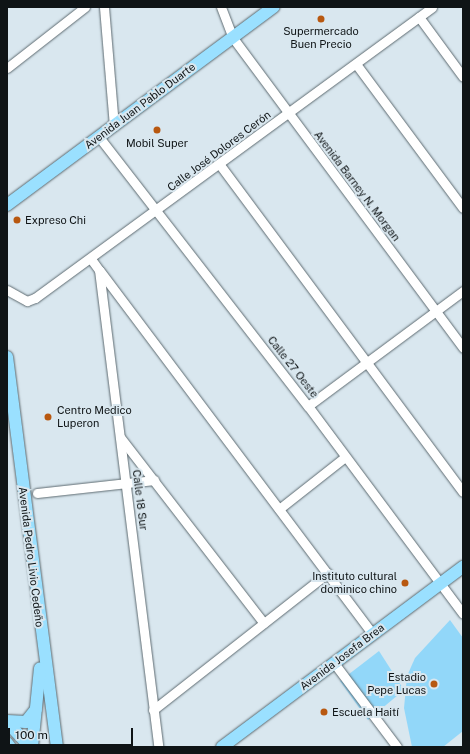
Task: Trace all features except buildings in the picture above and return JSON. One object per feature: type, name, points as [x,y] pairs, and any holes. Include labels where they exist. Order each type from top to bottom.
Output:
[{"type":"main road","name":"Avenida Juan Pablo Duarte","points":[[7,205],[232,38],[268,9]]},
{"type":"main road","name":"Avenida Pedro Livio Cedeño","points":[[7,363],[42,649],[57,747]]},
{"type":"main road","name":"Avenida Josefa Brea","points":[[222,747],[463,567]]},
{"type":"main road","points":[[31,747],[37,706],[42,649]]},
{"type":"main road","points":[[7,722],[26,722],[37,706]]},
{"type":"main road","points":[[7,722],[31,747]]},
{"type":"main road","points":[[7,743],[10,747]]},
{"type":"street","points":[[7,68],[85,7]]},
{"type":"street","points":[[104,7],[114,126]]},
{"type":"street","name":"Avenida Barney N. Morgan","points":[[221,7],[232,38],[463,348]]},
{"type":"street","name":"Calle José Dolores Cerón","points":[[7,290],[15,296],[27,301],[35,298],[157,211],[432,7]]},
{"type":"street","points":[[419,17],[463,77]]},
{"type":"street","points":[[356,64],[463,208]]},
{"type":"street","name":"Calle 27 Oeste","points":[[98,137],[308,406],[463,614]]},
{"type":"street","points":[[220,164],[463,492]]},
{"type":"street","name":"Calle 18 Sur","points":[[91,259],[99,270],[158,747]]},
{"type":"street","points":[[99,270],[373,634]]},
{"type":"street","points":[[308,406],[463,291]]},
{"type":"street","points":[[119,436],[264,623]]},
{"type":"street","points":[[279,509],[345,457]]},
{"type":"street","points":[[37,493],[154,480]]},
{"type":"street","points":[[153,710],[328,573]]},
{"type":"street","points":[[334,663],[396,747]]},
{"type":"shaded area","name":"Estadio Pepe Lucas","points":[[450,620],[463,638],[463,731],[443,747],[412,747],[404,708],[407,676],[415,658]]},
{"type":"shaded area","points":[[379,651],[404,690],[368,720],[340,681]]},
{"type":"place","name":"Supermercado Buen Precio","points":[[321,19]]},
{"type":"place","name":"Mobil Super","points":[[157,130]]},
{"type":"place","name":"Expreso Chi","points":[[17,220]]},
{"type":"place","name":"Centro Medico Luperon","points":[[48,417]]},
{"type":"place","name":"Instituto cultural dominico chino","points":[[405,583]]},
{"type":"place","name":"Estadio Pepe Lucas","points":[[434,684]]},
{"type":"place","name":"Escuela Haití","points":[[324,712]]}]
